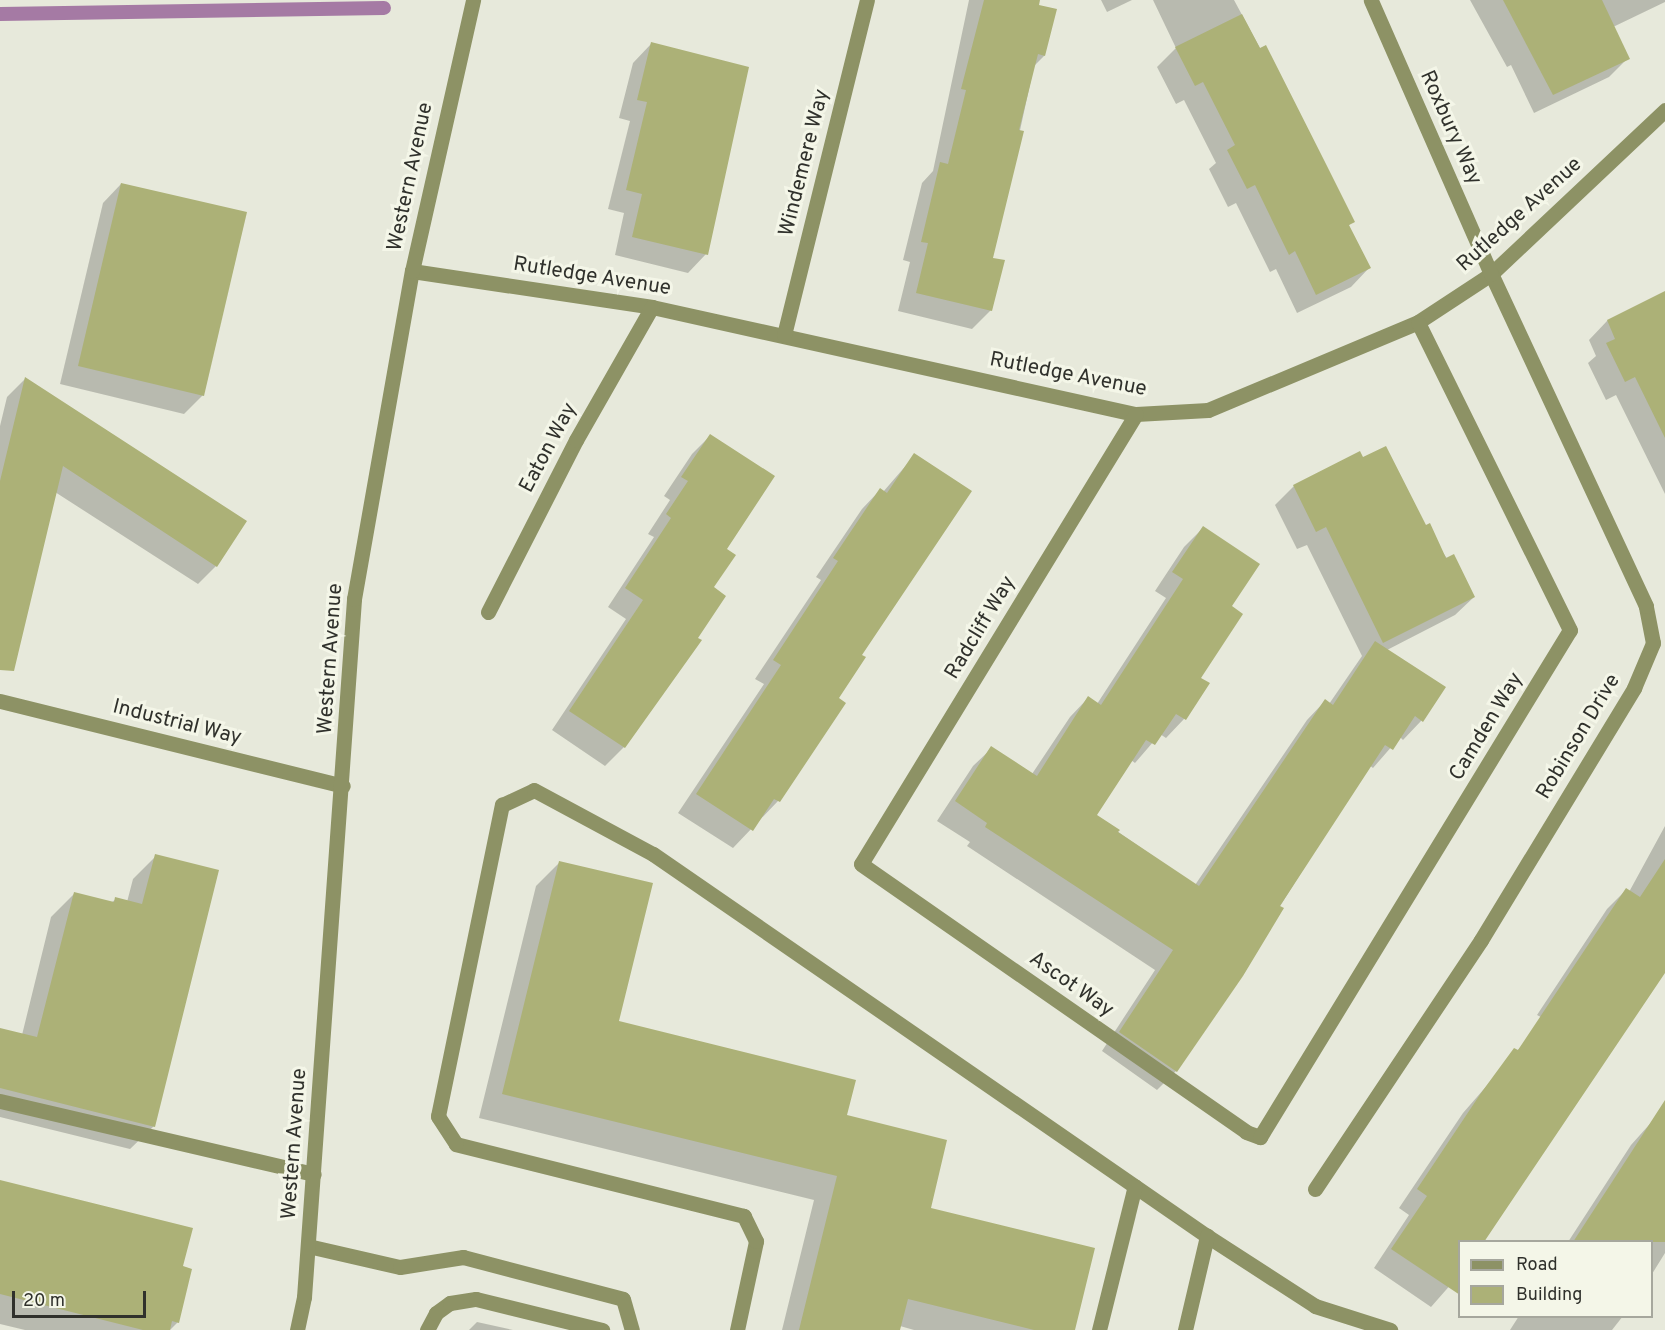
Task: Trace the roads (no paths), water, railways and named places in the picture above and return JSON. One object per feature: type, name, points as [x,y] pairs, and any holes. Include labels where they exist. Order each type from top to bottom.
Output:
[{"type":"street","name":"Western Avenue","points":[[297,1330],[304,1297],[314,1174],[343,786],[354,599],[412,271],[472,0]]},
{"type":"street","name":"Windemere Way","points":[[784,335],[867,0]]},
{"type":"street","name":"Roxbury Way","points":[[1371,0],[1491,274]]},
{"type":"street","name":"Rutledge Avenue","points":[[412,271],[652,307],[1136,414],[1208,410],[1418,322],[1491,274],[1665,110]]},
{"type":"street","name":"Robinson Drive","points":[[1315,1189],[1480,940],[1634,688],[1653,643],[1646,606],[1491,274]]},
{"type":"street","name":"Eaton Way","points":[[488,612],[576,440],[652,307]]},
{"type":"street","name":"Camden Way","points":[[1260,1137],[1570,630],[1418,322]]},
{"type":"street","name":"Radcliff Way","points":[[861,864],[1136,414]]},
{"type":"street","name":"Industrial Way","points":[[0,701],[343,786]]},
{"type":"street","points":[[737,1330],[756,1241],[744,1216],[456,1144],[438,1116],[502,805],[534,790],[653,854],[1207,1236],[1315,1306],[1390,1330]]},
{"type":"street","name":"Ascot Way","points":[[861,864],[1246,1132],[1260,1137]]},
{"type":"street","points":[[0,1101],[314,1174]]},
{"type":"street","points":[[1099,1330],[1135,1186]]},
{"type":"street","points":[[1185,1330],[1207,1236]]},
{"type":"street","points":[[308,1246],[400,1267],[463,1257],[623,1299],[632,1330]]},
{"type":"street","points":[[427,1330],[436,1313],[450,1303],[476,1299],[602,1330]]},
{"type":"waterway","points":[[0,14],[384,8]]}]
